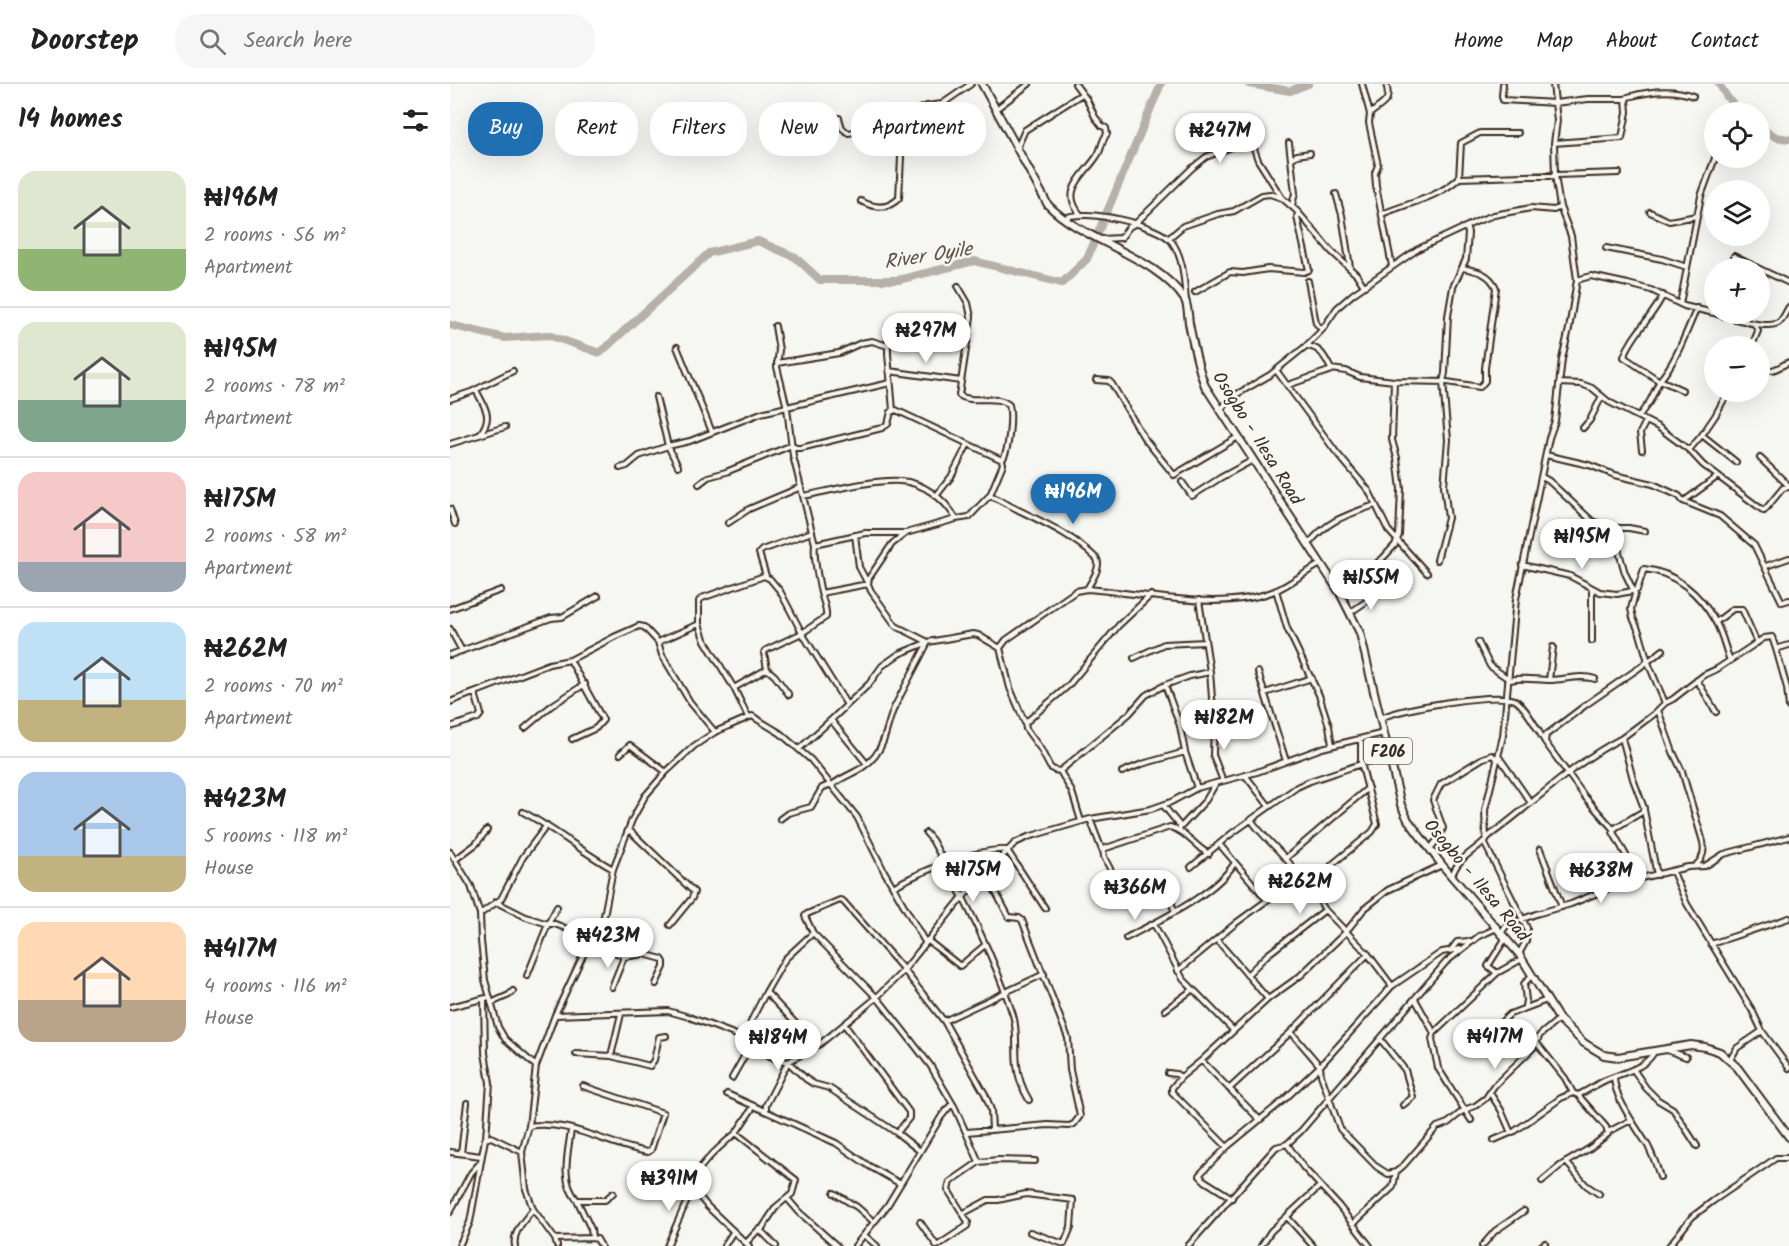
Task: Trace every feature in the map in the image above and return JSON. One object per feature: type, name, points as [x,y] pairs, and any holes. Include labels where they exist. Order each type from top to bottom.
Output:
[{"type":"main road","points":[[982,84],[1048,205],[1091,235],[1155,272],[1186,301]]},
{"type":"main road","name":"Osogbo - Ilesa Road","points":[[1186,301],[1201,375],[1220,411],[1351,612],[1366,654],[1401,805],[1414,830],[1521,956],[1559,1019],[1584,1043],[1604,1055],[1618,1057],[1691,1045],[1720,1052],[1730,1060],[1789,1137]]},
{"type":"street","points":[[945,102],[971,84]]},
{"type":"street","points":[[995,109],[1029,84]]},
{"type":"street","points":[[1075,84],[1087,100],[1095,117],[1106,128],[1107,134],[1103,138],[1096,157],[1072,191],[1075,208],[1080,215]]},
{"type":"street","points":[[1362,84],[1370,114],[1369,123],[1378,165],[1375,173],[1376,186],[1392,267]]},
{"type":"street","points":[[1370,114],[1388,99],[1386,84]]},
{"type":"street","points":[[1503,84],[1503,100],[1555,103],[1588,99],[1626,99],[1672,91],[1681,91],[1693,96]]},
{"type":"street","points":[[1471,1120],[1438,1068],[1432,1039],[1434,1033],[1497,973],[1521,956],[1528,936],[1523,919],[1485,841],[1485,810],[1503,736],[1505,700],[1510,680],[1515,599],[1549,438],[1555,421],[1558,383],[1577,280],[1571,236],[1560,207],[1555,175],[1554,143],[1557,121],[1553,84]]},
{"type":"street","points":[[1016,149],[1025,130],[1082,94]]},
{"type":"street","points":[[1554,143],[1622,138],[1627,112],[1626,99]]},
{"type":"street","points":[[839,118],[842,128],[851,133]]},
{"type":"street","points":[[1459,178],[1461,143],[1480,133],[1518,133]]},
{"type":"street","points":[[1099,239],[1121,238],[1129,227],[1206,157],[1249,140],[1258,160],[1282,198]]},
{"type":"street","points":[[1289,143],[1295,193],[1292,206]]},
{"type":"street","points":[[1291,159],[1297,155],[1310,153]]},
{"type":"street","points":[[861,201],[869,206],[880,207],[890,205],[899,198],[901,156]]},
{"type":"street","points":[[1680,304],[1701,196],[1711,168]]},
{"type":"street","points":[[1382,214],[1409,206],[1447,189],[1459,178],[1619,173]]},
{"type":"street","points":[[1169,238],[1183,226],[1234,211],[1262,195],[1270,194],[1282,198],[1292,206],[1364,286]]},
{"type":"street","points":[[1336,194],[1342,215],[1350,268]]},
{"type":"street","points":[[1220,411],[1232,397],[1257,384],[1306,346],[1322,330],[1337,308],[1364,286],[1418,249],[1494,215],[1532,208],[1554,210],[1560,207]]},
{"type":"street","points":[[1195,292],[1230,272],[1243,273],[1268,269],[1304,272],[1309,270],[1297,217],[1298,212]]},
{"type":"street","points":[[1650,212],[1669,220],[1697,216]]},
{"type":"street","points":[[1065,218],[1080,215],[1136,223],[1169,238],[1177,250],[1182,266],[1186,301]]},
{"type":"street","points":[[1437,560],[1448,518],[1444,486],[1448,433],[1443,382],[1448,316],[1453,287],[1463,268],[1468,240],[1467,229],[1463,227]]},
{"type":"street","points":[[1606,248],[1687,267]]},
{"type":"street","points":[[1734,256],[1738,258]]},
{"type":"street","points":[[1288,385],[1333,370],[1346,371],[1360,377],[1394,381],[1443,382],[1480,387],[1485,381],[1496,288],[1493,281],[1483,273],[1463,268]]},
{"type":"street","points":[[1770,274],[1789,283]]},
{"type":"street","points":[[1577,280],[1585,277],[1600,278],[1645,288],[1680,304],[1704,310]]},
{"type":"street","points":[[1308,281],[1316,323],[1322,330]]},
{"type":"street","points":[[815,544],[855,535],[906,533],[969,517],[990,495],[1006,453],[1009,405],[1003,401],[958,396],[971,317],[968,303],[958,286]]},
{"type":"street","points":[[1663,295],[1653,313],[1633,339],[1624,357],[1660,381],[1682,390]]},
{"type":"street","points":[[1770,323],[1778,323],[1789,307]]},
{"type":"street","points":[[1639,416],[1675,358],[1698,308]]},
{"type":"street","points":[[1755,324],[1758,331],[1756,336]]},
{"type":"street","points":[[775,326],[780,350],[777,363],[792,445],[815,544],[821,593],[827,613],[802,633],[764,653],[767,669],[789,695]]},
{"type":"street","points":[[792,445],[801,448],[882,428],[888,424],[893,410],[888,327]]},
{"type":"street","points":[[777,363],[839,353],[861,343],[873,341],[888,346]]},
{"type":"street","points":[[1306,346],[1321,352],[1329,368],[1333,370]]},
{"type":"street","points":[[677,347],[712,432]]},
{"type":"street","points":[[1770,370],[1789,362]]},
{"type":"street","points":[[1276,370],[1336,452],[1360,480],[1376,505],[1384,524],[1396,535]]},
{"type":"street","points":[[450,399],[476,390],[513,371]]},
{"type":"street","points":[[889,371],[961,381]]},
{"type":"street","points":[[1096,380],[1109,381],[1112,384],[1144,438],[1174,475],[1238,437]]},
{"type":"street","points":[[1394,381],[1392,440],[1401,489],[1397,541],[1427,573]]},
{"type":"street","points":[[620,468],[632,463],[639,456],[690,441],[760,413],[890,383]]},
{"type":"street","points":[[1558,383],[1587,386],[1620,408],[1658,427],[1689,450],[1692,456],[1717,477],[1764,511],[1779,492],[1788,485],[1760,458]]},
{"type":"street","points":[[476,390],[488,415],[487,425],[479,435]]},
{"type":"street","points":[[1583,428],[1590,420],[1602,396]]},
{"type":"street","points":[[656,397],[668,446],[678,466]]},
{"type":"street","points":[[1689,450],[1702,435],[1723,402]]},
{"type":"street","points":[[893,410],[904,412],[1002,460]]},
{"type":"street","points":[[1642,450],[1640,433],[1646,421]]},
{"type":"street","points":[[450,444],[505,427]]},
{"type":"street","points":[[1702,435],[1736,462]]},
{"type":"street","points":[[936,496],[951,477],[968,444]]},
{"type":"street","points":[[699,484],[708,477],[792,445]]},
{"type":"street","points":[[1546,455],[1653,484],[1679,496],[1683,501],[1720,516],[1754,545],[1782,602],[1789,600]]},
{"type":"street","points":[[1182,482],[1192,496],[1253,460]]},
{"type":"street","points":[[1542,477],[1550,481],[1592,521],[1610,528],[1645,531]]},
{"type":"street","points":[[1683,501],[1717,477]]},
{"type":"street","points":[[803,496],[848,487],[903,481],[927,489],[951,509],[956,519]]},
{"type":"street","points":[[728,523],[749,508],[801,487]]},
{"type":"street","points":[[990,495],[1055,527],[1093,555],[1099,562],[1087,589]]},
{"type":"street","points":[[1308,545],[1318,532],[1333,521],[1376,505]]},
{"type":"street","points":[[450,509],[455,524]]},
{"type":"street","points":[[1610,528],[1613,531],[1623,568],[1635,594],[1632,613],[1665,703]]},
{"type":"street","points":[[812,531],[762,550],[759,553],[759,559],[766,576],[780,591],[802,633],[847,705]]},
{"type":"street","points":[[868,584],[870,575],[892,544],[906,533]]},
{"type":"street","points":[[855,535],[859,567],[871,591],[896,626],[928,642]]},
{"type":"street","points":[[1340,593],[1378,563],[1397,541]]},
{"type":"street","points":[[1766,566],[1789,558]]},
{"type":"street","points":[[1000,648],[1006,640],[1076,591],[1087,589],[1199,600],[1234,601],[1276,590],[1321,564]]},
{"type":"street","points":[[1522,565],[1570,576],[1600,592],[1612,594],[1637,590],[1643,570],[1672,576],[1698,597],[1716,622],[1730,661]]},
{"type":"street","points":[[748,717],[734,688],[704,639],[699,624],[699,602],[702,598],[766,576]]},
{"type":"street","points":[[821,593],[868,584]]},
{"type":"street","points":[[1592,588],[1592,641]]},
{"type":"street","points":[[450,609],[501,590]]},
{"type":"street","points":[[1276,590],[1287,628],[1312,678],[1329,726],[1332,745]]},
{"type":"street","points":[[1351,612],[1380,592]]},
{"type":"street","points":[[1025,723],[1068,686],[1125,618],[1152,595]]},
{"type":"street","points":[[450,655],[551,618],[562,617],[598,596]]},
{"type":"street","points":[[1199,600],[1210,672],[1214,724],[1213,755],[1223,780]]},
{"type":"street","points":[[1716,622],[1733,609],[1742,609],[1757,643]]},
{"type":"street","points":[[658,642],[699,624]]},
{"type":"street","points":[[450,702],[549,664],[570,660],[639,626],[644,627],[658,642],[662,655],[690,702],[715,732]]},
{"type":"street","points":[[450,628],[462,651]]},
{"type":"street","points":[[799,749],[869,684],[887,662],[899,654],[928,642],[973,634],[1000,648],[1010,688],[1026,729],[1050,766],[1060,771],[1129,714],[1146,695],[1190,676],[1210,672]]},
{"type":"street","points":[[1452,877],[1457,863],[1568,774],[1622,738],[1697,680],[1770,636],[1788,687],[1789,707]]},
{"type":"street","points":[[780,819],[788,813],[811,807],[822,788],[856,773],[878,752],[895,706],[928,642]]},
{"type":"street","points":[[1134,658],[1164,644],[1205,642]]},
{"type":"street","points":[[1478,642],[1490,666],[1510,680],[1520,678],[1594,679]]},
{"type":"street","points":[[1776,649],[1789,645]]},
{"type":"street","points":[[1549,680],[1553,647]]},
{"type":"street","points":[[1545,742],[1549,732],[1663,650]]},
{"type":"street","points":[[570,660],[603,720],[596,728],[572,739]]},
{"type":"street","points":[[734,688],[767,669]]},
{"type":"street","points":[[1258,672],[1286,761]]},
{"type":"street","points":[[1265,693],[1312,678]]},
{"type":"street","points":[[1697,680],[1716,712]]},
{"type":"street","points":[[525,728],[551,706],[585,684]]},
{"type":"street","points":[[1165,685],[1180,726],[1185,752],[1197,788]]},
{"type":"street","points":[[450,727],[478,718],[481,714],[474,693]]},
{"type":"street","points":[[1381,718],[1397,712],[1474,699],[1514,699],[1520,704],[1585,797],[1614,830],[1615,838],[1619,841],[1632,868],[1634,880]]},
{"type":"street","points":[[1659,710],[1682,771],[1703,842],[1705,851],[1701,861],[1694,867]]},
{"type":"street","points":[[557,1246],[555,1239],[533,1209],[526,1190],[522,1152],[529,1126],[536,1065],[555,1015],[603,921],[613,869],[645,796],[694,746],[715,732],[748,717],[752,716],[768,726],[799,749],[832,784],[857,817],[893,886],[926,941],[960,966],[985,945]]},
{"type":"street","points":[[831,720],[867,764]]},
{"type":"street","points":[[766,1111],[766,1105],[788,1062],[820,1044],[876,998],[904,970],[964,896],[1015,843],[1090,819],[1163,805],[1197,788],[1245,775],[1332,745],[1385,733]]},
{"type":"street","points":[[1622,738],[1633,779],[1644,805],[1657,875]]},
{"type":"street","points":[[1311,887],[1335,862],[1375,829],[1377,824],[1362,763],[1361,739]]},
{"type":"street","points":[[620,754],[630,745],[666,772]]},
{"type":"street","points":[[1122,772],[1185,752]]},
{"type":"street","points":[[1191,867],[1269,806],[1310,781],[1389,754]]},
{"type":"street","points":[[1429,850],[1443,828],[1432,800],[1437,788],[1483,758],[1492,755],[1498,758],[1532,803]]},
{"type":"street","points":[[1060,771],[1072,792],[1081,822]]},
{"type":"street","points":[[1245,775],[1269,806]]},
{"type":"street","points":[[1102,851],[1164,828],[1179,828],[1206,800],[1216,782]]},
{"type":"street","points":[[1286,858],[1368,788]]},
{"type":"street","points":[[1163,805],[1179,828],[1209,854]]},
{"type":"street","points":[[1614,830],[1644,810]]},
{"type":"street","points":[[523,812],[547,825],[593,858],[613,869]]},
{"type":"street","points":[[1090,819],[1104,857],[1119,884],[1127,889],[1133,889],[1156,880],[1169,897],[1175,912]]},
{"type":"street","points":[[1252,821],[1286,858],[1299,877],[1311,887],[1345,933],[1368,954],[1392,986]]},
{"type":"street","points":[[480,914],[501,899],[522,857],[547,825]]},
{"type":"street","points":[[456,859],[476,844],[488,830]]},
{"type":"street","points":[[629,830],[694,891],[692,898],[670,925]]},
{"type":"street","points":[[926,833],[964,896],[1005,991],[1014,1019],[1018,1052],[1017,1065],[1029,1100]]},
{"type":"street","points":[[1497,973],[1488,966],[1507,925],[1562,907],[1614,886],[1688,867],[1708,865],[1724,854],[1789,837]]},
{"type":"street","points":[[1220,845],[1267,900]]},
{"type":"street","points":[[1540,849],[1562,907]]},
{"type":"street","points":[[893,886],[944,863],[997,850],[1007,850]]},
{"type":"street","points":[[1007,850],[1045,908]]},
{"type":"street","points":[[450,852],[471,886],[480,914],[486,998],[485,1053],[490,1083],[486,1138],[470,1222],[459,1246]]},
{"type":"street","points":[[1126,938],[1175,912],[1226,874],[1234,864]]},
{"type":"street","points":[[1227,1147],[1172,1092],[1172,1088],[1181,1077],[1268,999],[1300,976],[1345,933],[1364,909],[1388,890],[1442,865]]},
{"type":"street","points":[[1672,872],[1687,904],[1762,1031],[1789,1068]]},
{"type":"street","points":[[967,1131],[1048,1125],[1069,1126],[1074,1124],[1080,1116],[1070,1070],[1068,1038],[1044,974],[1022,920],[1009,917],[986,874]]},
{"type":"street","points":[[1178,971],[1216,939],[1299,877]]},
{"type":"street","points":[[1111,899],[1119,892],[1119,884]]},
{"type":"street","points":[[979,1162],[967,1131],[930,1065],[876,998],[813,933],[807,914],[840,900],[843,901],[904,970],[944,1021],[985,1094],[991,1110],[992,1130]]},
{"type":"street","points":[[496,902],[526,917],[555,924],[592,939],[624,957],[644,954],[662,959],[664,967],[656,984]]},
{"type":"street","points":[[527,976],[557,906]]},
{"type":"street","points":[[1247,975],[1267,955],[1326,910]]},
{"type":"street","points":[[1711,944],[1789,918]]},
{"type":"street","points":[[1154,924],[1178,971],[1192,990],[1233,1030]]},
{"type":"street","points":[[746,1040],[752,1019],[785,959],[813,933]]},
{"type":"street","points":[[1451,950],[1454,943],[1502,933]]},
{"type":"street","points":[[1216,939],[1268,999]]},
{"type":"street","points":[[1188,1246],[1276,1147],[1287,1144],[1301,1131],[1446,962],[1471,941]]},
{"type":"street","points":[[1232,1198],[1205,1181],[1200,1176],[1201,1173],[1227,1147],[1320,1066],[1392,986],[1442,952],[1462,948]]},
{"type":"street","points":[[1229,1089],[1291,1032],[1368,954]]},
{"type":"street","points":[[612,987],[624,957]]},
{"type":"street","points":[[944,1021],[1044,974]]},
{"type":"street","points":[[1525,1006],[1524,984],[1532,975]]},
{"type":"street","points":[[491,1004],[509,995],[513,990]]},
{"type":"street","points":[[1165,1010],[1192,990]]},
{"type":"street","points":[[766,992],[800,1028],[810,1048]]},
{"type":"street","points":[[486,998],[491,1004],[498,1027],[505,1039],[536,1065]]},
{"type":"street","points":[[450,1007],[486,998]]},
{"type":"street","points":[[1415,999],[1434,1033]]},
{"type":"street","points":[[1475,1047],[1510,1014],[1525,1006],[1540,1004],[1547,999]]},
{"type":"street","points":[[555,1015],[668,1011],[689,1017],[746,1040],[750,1046],[776,1059],[788,1062],[806,1079],[829,1088],[920,1151]]},
{"type":"street","points":[[611,1056],[621,1014]]},
{"type":"street","points":[[1353,1224],[1393,1187],[1396,1172],[1437,1127],[1448,1123],[1464,1110],[1480,1102],[1540,1035],[1559,1019]]},
{"type":"street","points":[[844,1024],[909,1112],[909,1118],[897,1133]]},
{"type":"street","points":[[1730,1060],[1737,1048],[1762,1031]]},
{"type":"street","points":[[1291,1032],[1320,1066],[1336,1119],[1344,1135],[1383,1172],[1388,1174],[1396,1172]]},
{"type":"street","points":[[576,1054],[611,1056],[650,1066],[654,1060],[659,1037],[666,1036]]},
{"type":"street","points":[[1381,1040],[1406,1070],[1410,1081],[1413,1096],[1403,1105]]},
{"type":"street","points":[[1536,1042],[1608,1132]]},
{"type":"street","points":[[732,1078],[750,1046]]},
{"type":"street","points":[[1666,1050],[1686,1057]]},
{"type":"street","points":[[1494,1140],[1522,1127],[1557,1101],[1648,1061],[1654,1052]]},
{"type":"street","points":[[1202,1060],[1260,1120]]},
{"type":"street","points":[[1633,1069],[1646,1088],[1658,1100],[1673,1109],[1696,1146]]},
{"type":"street","points":[[1168,1073],[1181,1077]]},
{"type":"street","points":[[1614,1077],[1630,1120],[1651,1151],[1660,1177]]},
{"type":"street","points":[[529,1126],[552,1125],[648,1152],[663,1115],[661,1112],[583,1086]]},
{"type":"street","points":[[1490,1093],[1501,1110],[1511,1133]]},
{"type":"street","points":[[727,1094],[836,1143],[899,1183]]},
{"type":"street","points":[[461,1153],[467,1103]]},
{"type":"street","points":[[736,1133],[796,1180],[792,1194],[776,1207],[748,1245],[707,1206],[690,1185],[693,1177],[707,1160],[736,1133],[754,1106]]},
{"type":"street","points":[[855,1246],[886,1206],[948,1107],[954,1106]]},
{"type":"street","points":[[1542,1181],[1566,1162],[1604,1138],[1608,1132],[1630,1120]]},
{"type":"street","points":[[572,1130],[566,1164],[567,1181],[591,1229],[592,1238]]},
{"type":"street","points":[[486,1138],[491,1137],[522,1152]]},
{"type":"street","points":[[1287,1144],[1296,1158],[1370,1246]]},
{"type":"street","points":[[450,1152],[481,1156]]},
{"type":"street","points":[[1669,1246],[1692,1217],[1713,1201],[1776,1158],[1789,1158]]},
{"type":"street","points":[[920,1222],[937,1246],[967,1226],[968,1222],[948,1190],[950,1182],[979,1162],[1035,1161]]},
{"type":"street","points":[[1566,1162],[1586,1185],[1599,1194]]},
{"type":"street","points":[[450,1212],[471,1173],[480,1163]]},
{"type":"street","points":[[667,1246],[693,1187]]},
{"type":"street","points":[[1262,1246],[1270,1231],[1320,1187]]},
{"type":"street","points":[[577,1200],[605,1200],[613,1193]]},
{"type":"street","points":[[834,1193],[857,1207],[874,1222]]},
{"type":"street","points":[[964,1213],[988,1200],[1026,1194],[1073,1200],[1071,1227],[1064,1244],[1030,1232]]},
{"type":"street","points":[[787,1198],[837,1246]]},
{"type":"street","points":[[515,1246],[513,1239],[515,1233],[533,1209]]},
{"type":"street","points":[[1482,1246],[1495,1231],[1524,1211]]},
{"type":"street","points":[[1287,1217],[1313,1246]]},
{"type":"street","points":[[761,1230],[776,1246]]},
{"type":"street","points":[[724,1246],[733,1232]]},
{"type":"street","points":[[864,1235],[877,1246]]},
{"type":"street","points":[[555,1239],[592,1238],[599,1241],[601,1246]]},
{"type":"waterway","name":"River Oyile","points":[[450,325],[505,338],[548,335],[600,353],[709,253],[758,241],[795,257],[820,280],[898,280],[974,261],[1062,283],[1087,259],[1161,84]]},
{"type":"waterway","name":"River Oyile","points":[[1249,84],[1290,91],[1308,84]]},
{"type":"waterway","points":[[1719,84],[1731,102]]},
{"type":"waterway","points":[[1770,133],[1776,137],[1789,139]]}]
